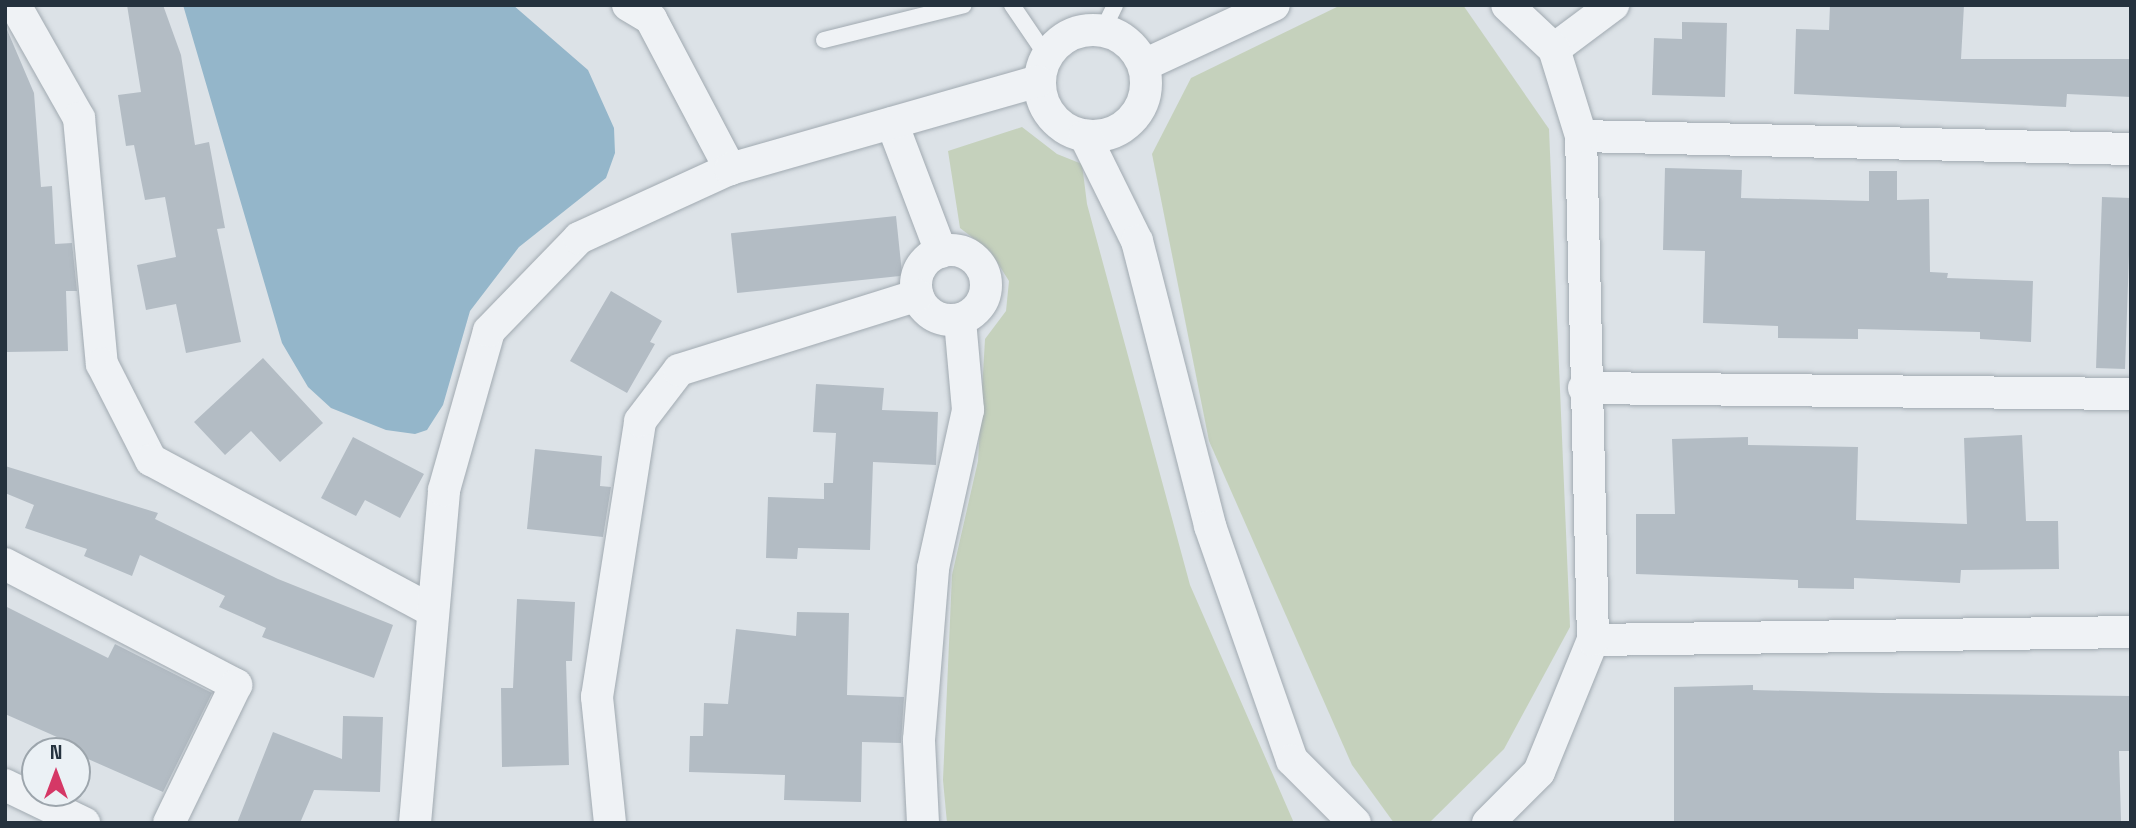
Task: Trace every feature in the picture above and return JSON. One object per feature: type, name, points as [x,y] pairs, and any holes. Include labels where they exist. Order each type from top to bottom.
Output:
[{"type":"street","points":[[628,5],[651,19],[730,169]]},
{"type":"street","points":[[1144,65],[1273,5]]},
{"type":"street","points":[[1488,823],[1539,772],[1593,640],[1584,388],[1581,136],[1554,49],[1507,5]]},
{"type":"street","points":[[1554,49],[1614,5]]},
{"type":"street","points":[[17,11],[79,118],[102,364],[151,460],[432,610]]},
{"type":"street","points":[[415,823],[444,490],[489,331],[579,238],[730,169],[892,123],[1042,68],[1063,38],[1109,18],[1144,65],[1147,83],[1134,118],[1105,135],[1085,136],[1051,118],[1042,68]]},
{"type":"street","points":[[892,123],[941,252]]},
{"type":"street","points":[[1085,136],[1138,241],[1210,526],[1292,760],[1355,823]]},
{"type":"street","points":[[1581,136],[2131,149]]},
{"type":"street","points":[[941,252],[972,257],[985,276],[983,299],[960,320],[942,320],[926,310],[918,295],[917,277],[925,261],[941,252]]},
{"type":"street","points":[[610,823],[597,697],[640,421],[679,370],[918,295]]},
{"type":"street","points":[[923,823],[919,740],[933,568],[968,410],[960,320]]},
{"type":"street","points":[[1584,388],[2131,394]]},
{"type":"street","points":[[5,564],[236,685],[169,823]]},
{"type":"street","points":[[1593,640],[2131,632]]},
{"type":"street","points":[[5,785],[84,823]]},
{"type":"lane","points":[[824,40],[964,5]]},
{"type":"lane","points":[[1012,5],[1042,68]]},
{"type":"green space","points":[[1341,5],[1463,5],[1549,129],[1570,627],[1504,749],[1429,823],[1394,823],[1352,765],[1209,441],[1152,154],[1191,78]]},
{"type":"green space","points":[[1022,127],[1057,154],[1082,164],[1087,204],[1190,585],[1294,823],[947,823],[943,780],[952,575],[978,461],[985,339],[1006,311],[1009,281],[990,251],[960,228],[948,151]]},
{"type":"water","points":[[183,5],[513,5],[588,70],[614,128],[615,153],[606,178],[519,247],[470,311],[443,405],[427,430],[415,434],[386,430],[331,408],[308,387],[282,343]]},
{"type":"building","points":[[127,5],[163,5],[181,55],[195,145],[209,142],[225,228],[217,229],[241,342],[186,353],[176,304],[146,310],[137,265],[176,257],[165,197],[145,200],[134,145],[126,146],[118,95],[141,92]]},
{"type":"building","points":[[1830,5],[1964,5],[1961,59],[2131,59],[2131,97],[2067,94],[2066,107],[1794,94],[1796,29],[1829,30]]},
{"type":"building","points":[[1682,22],[1727,23],[1725,97],[1652,95],[1654,38],[1682,39]]},
{"type":"building","points":[[5,25],[34,93],[41,187],[52,186],[55,244],[72,243],[77,291],[66,291],[68,351],[7,352]]},
{"type":"building","points":[[1665,168],[1742,170],[1741,198],[1869,201],[1869,171],[1897,171],[1897,200],[1929,199],[1930,272],[1948,273],[1947,278],[2033,281],[2031,342],[1980,339],[1980,332],[1858,329],[1858,339],[1778,338],[1778,326],[1703,323],[1705,251],[1663,250]]},
{"type":"building","points":[[2102,197],[2131,198],[2125,369],[2096,368]]},
{"type":"building","points":[[896,216],[902,276],[737,293],[731,233]]},
{"type":"building","points":[[611,291],[662,321],[650,342],[655,344],[627,393],[570,361]]},
{"type":"building","points":[[263,358],[323,423],[280,462],[251,431],[225,455],[194,422]]},
{"type":"building","points":[[816,384],[884,388],[882,410],[938,412],[936,465],[873,462],[870,550],[798,548],[797,559],[766,558],[768,497],[824,499],[824,483],[833,483],[836,433],[813,432]]},
{"type":"building","points":[[2022,435],[2026,521],[2058,521],[2059,569],[1961,570],[1960,583],[1854,578],[1854,589],[1798,588],[1798,580],[1636,574],[1636,514],[1675,514],[1672,439],[1748,437],[1748,445],[1858,447],[1856,520],[1967,524],[1964,438]]},
{"type":"building","points":[[353,437],[424,474],[400,518],[365,500],[356,516],[321,498]]},
{"type":"building","points":[[535,449],[602,456],[600,486],[611,487],[603,537],[527,529]]},
{"type":"building","points":[[5,466],[158,513],[155,519],[278,579],[393,625],[374,678],[262,637],[266,628],[219,607],[225,596],[140,555],[132,576],[84,556],[87,549],[25,528],[34,505],[5,493]]},
{"type":"building","points":[[517,599],[575,602],[572,661],[566,661],[569,765],[502,767],[501,688],[513,688]]},
{"type":"building","points":[[5,606],[108,658],[115,644],[212,693],[163,792],[91,760],[91,737],[57,737],[5,714]]},
{"type":"building","points":[[797,612],[849,613],[847,695],[904,697],[901,743],[862,742],[861,802],[784,800],[785,775],[689,772],[690,736],[703,736],[704,703],[728,704],[736,629],[796,636]]},
{"type":"building","points":[[1753,685],[1753,690],[2131,696],[2131,751],[2119,751],[2121,821],[1674,823],[1674,687]]},
{"type":"building","points":[[343,716],[383,717],[380,792],[314,790],[300,823],[237,823],[273,732],[342,759]]}]
